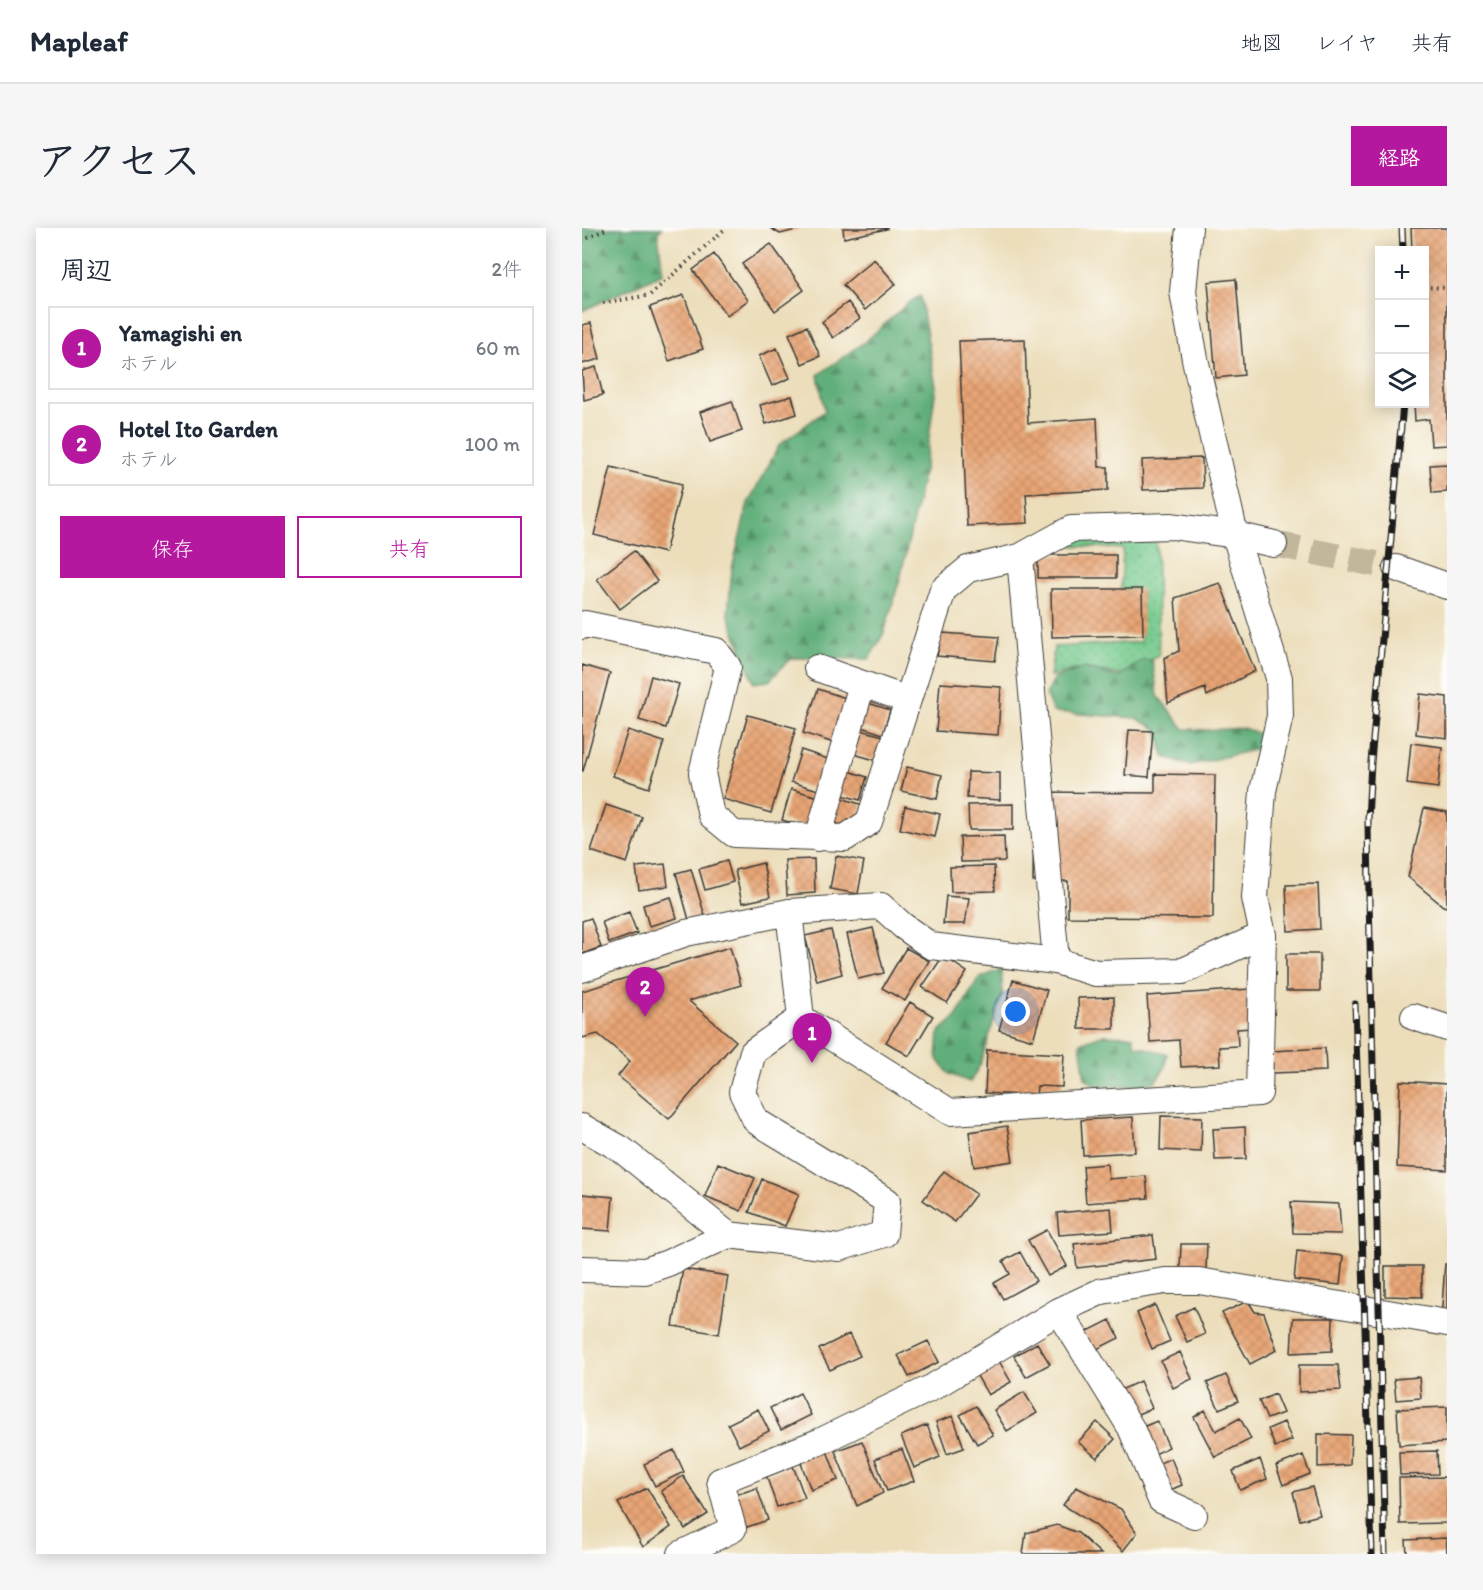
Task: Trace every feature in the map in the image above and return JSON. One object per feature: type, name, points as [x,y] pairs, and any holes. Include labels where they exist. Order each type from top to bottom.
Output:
[{"type":"street","points":[[801,1018],[950,1112],[1258,1093],[1263,936],[1255,898],[1263,792],[1280,716],[1279,678],[1235,535],[1195,359],[1183,292],[1189,228]]},
{"type":"street","points":[[582,626],[585,624],[716,651],[728,667],[702,773],[711,815],[734,834],[845,838],[869,822],[943,590],[968,568],[1020,557],[1071,529],[1172,526],[1235,535],[1274,544]]},
{"type":"street","points":[[1020,557],[1056,960]]},
{"type":"street","points":[[1396,568],[1447,586]]},
{"type":"street","points":[[817,668],[908,700]]},
{"type":"street","points":[[818,838],[862,684]]},
{"type":"street","points":[[582,969],[686,933],[789,912],[881,906],[903,926],[931,946],[1056,960],[1096,973],[1183,971],[1263,936]]},
{"type":"street","points":[[789,912],[801,1018]]},
{"type":"street","points":[[1414,1017],[1447,1028]]},
{"type":"street","points":[[582,1269],[645,1271],[668,1263],[728,1235],[839,1248],[884,1234],[887,1201],[756,1121],[742,1092],[753,1052],[801,1018]]},
{"type":"street","points":[[582,1127],[621,1149],[728,1235]]},
{"type":"street","points":[[681,1554],[733,1529],[720,1481],[821,1442],[933,1387],[1059,1311],[1102,1291],[1165,1281],[1199,1281],[1447,1323]]},
{"type":"street","points":[[1059,1311],[1131,1428],[1161,1500],[1194,1515]]},
{"type":"path","points":[[582,241],[608,228]]},
{"type":"path","points":[[603,303],[650,295],[726,228]]},
{"type":"path","points":[[1429,287],[1447,288]]},
{"type":"green space","points":[[582,228],[662,228],[658,233],[663,273],[582,311]]},
{"type":"green space","points":[[920,296],[936,387],[925,466],[901,575],[884,633],[869,659],[791,658],[769,681],[754,683],[728,614],[732,569],[748,503],[780,444],[825,411],[818,375],[867,340],[908,303]]},
{"type":"green space","points":[[1086,536],[1156,538],[1159,655],[1121,675],[1084,668],[1050,676],[1054,647],[1141,642],[1142,592],[1121,589],[1123,549],[1064,545]]},
{"type":"green space","points":[[1143,660],[1152,660],[1158,696],[1184,729],[1243,728],[1263,735],[1263,748],[1190,765],[1164,757],[1157,729],[1136,718],[1053,712],[1046,695],[1054,678],[1084,668],[1118,677]]},
{"type":"green space","points":[[1001,969],[1003,992],[980,1065],[970,1082],[949,1074],[937,1058],[939,1032],[956,1017],[978,979]]},
{"type":"green space","points":[[1101,1035],[1133,1036],[1135,1045],[1167,1054],[1165,1068],[1155,1082],[1134,1086],[1096,1086],[1085,1078],[1080,1043]]},
{"type":"building","points":[[770,228],[800,228],[800,229],[780,234]]},
{"type":"building","points":[[843,228],[887,228],[887,229],[844,238]]},
{"type":"building","points":[[1411,228],[1447,228],[1447,445],[1431,446],[1429,419],[1415,421],[1414,408],[1429,408],[1429,246],[1412,246]]},
{"type":"building","points":[[771,244],[804,290],[775,311],[742,264]]},
{"type":"building","points":[[714,254],[748,300],[727,316],[693,270]]},
{"type":"building","points":[[874,259],[896,284],[865,310],[843,285]]},
{"type":"building","points":[[1236,279],[1244,375],[1216,378],[1208,282]]},
{"type":"building","points":[[684,295],[703,349],[669,361],[650,307]]},
{"type":"building","points":[[848,302],[860,318],[833,338],[822,322]]},
{"type":"building","points":[[591,323],[600,359],[582,364],[582,325]]},
{"type":"building","points":[[807,326],[820,356],[802,364],[789,334]]},
{"type":"building","points":[[1025,339],[1028,423],[1097,418],[1099,467],[1108,467],[1108,490],[1026,494],[1028,523],[967,526],[959,341]]},
{"type":"building","points":[[777,348],[790,378],[772,386],[759,356]]},
{"type":"building","points":[[596,367],[603,395],[584,400],[582,371]]},
{"type":"building","points":[[792,396],[797,414],[766,424],[760,405]]},
{"type":"building","points":[[732,401],[742,431],[710,442],[700,412]]},
{"type":"building","points":[[1202,458],[1203,488],[1143,490],[1142,460]]},
{"type":"building","points":[[1447,464],[1447,492],[1432,493],[1430,465]]},
{"type":"building","points":[[611,467],[682,484],[665,553],[594,535]]},
{"type":"building","points":[[634,551],[657,581],[620,609],[597,579]]},
{"type":"building","points":[[1038,555],[1116,555],[1116,578],[1038,578]]},
{"type":"building","points":[[1220,583],[1255,671],[1207,696],[1205,688],[1168,703],[1164,658],[1179,651],[1175,598]]},
{"type":"building","points":[[1051,589],[1142,589],[1143,635],[1052,637]]},
{"type":"building","points":[[942,633],[999,637],[995,661],[937,656]]},
{"type":"building","points":[[582,665],[610,673],[583,771],[582,771]]},
{"type":"building","points":[[651,676],[679,684],[666,728],[639,720]]},
{"type":"building","points":[[940,683],[1001,687],[998,735],[936,731]]},
{"type":"building","points":[[818,689],[849,699],[834,743],[803,733]]},
{"type":"building","points":[[1420,694],[1447,697],[1447,738],[1416,734]]},
{"type":"building","points":[[865,702],[890,710],[883,734],[858,726]]},
{"type":"building","points":[[748,715],[796,728],[771,813],[723,799]]},
{"type":"building","points":[[857,729],[883,736],[875,760],[850,753]]},
{"type":"building","points":[[628,730],[664,742],[649,788],[613,776]]},
{"type":"building","points":[[1129,730],[1153,731],[1149,777],[1125,775]]},
{"type":"building","points":[[1411,743],[1442,747],[1438,788],[1407,784]]},
{"type":"building","points":[[801,750],[831,760],[822,791],[791,782]]},
{"type":"building","points":[[907,767],[942,775],[937,799],[901,791]]},
{"type":"building","points":[[843,769],[867,777],[860,800],[835,793]]},
{"type":"building","points":[[968,772],[1000,773],[1000,800],[967,798]]},
{"type":"building","points":[[1155,774],[1215,775],[1213,918],[1068,917],[1068,881],[1033,881],[1034,792],[1155,793]]},
{"type":"building","points":[[791,789],[822,798],[813,829],[782,820]]},
{"type":"building","points":[[838,797],[863,805],[859,816],[841,825],[830,821]]},
{"type":"building","points":[[1013,804],[1013,830],[969,830],[968,805]]},
{"type":"building","points":[[606,805],[642,817],[627,863],[591,851]]},
{"type":"building","points":[[905,806],[940,814],[935,837],[900,829]]},
{"type":"building","points":[[1424,808],[1447,812],[1447,907],[1408,877]]},
{"type":"building","points":[[1004,836],[1005,861],[961,862],[960,837]]},
{"type":"building","points":[[836,856],[864,861],[858,894],[830,889]]},
{"type":"building","points":[[814,859],[815,893],[787,895],[785,860]]},
{"type":"building","points":[[727,861],[733,882],[705,890],[699,869]]},
{"type":"building","points":[[763,863],[770,897],[742,903],[735,870]]},
{"type":"building","points":[[665,864],[668,886],[639,890],[636,867]]},
{"type":"building","points":[[994,866],[995,891],[951,892],[950,867]]},
{"type":"building","points":[[691,869],[705,916],[689,920],[676,873]]},
{"type":"building","points":[[1318,884],[1320,929],[1288,931],[1286,885]]},
{"type":"building","points":[[946,896],[969,898],[965,924],[943,924]]},
{"type":"building","points":[[671,897],[677,918],[649,926],[643,905]]},
{"type":"building","points":[[629,912],[637,933],[609,943],[602,922]]},
{"type":"building","points":[[591,918],[601,947],[582,954],[582,921]]},
{"type":"building","points":[[873,928],[884,973],[858,979],[847,934]]},
{"type":"building","points":[[831,930],[842,974],[817,981],[805,936]]},
{"type":"building","points":[[730,947],[741,985],[689,1001],[736,1041],[669,1119],[618,1076],[630,1061],[598,1034],[582,1038],[582,991]]},
{"type":"building","points":[[906,948],[929,961],[905,1001],[882,988]]},
{"type":"building","points":[[1286,954],[1320,954],[1320,991],[1286,991]]},
{"type":"building","points":[[943,956],[967,972],[947,1003],[922,987]]},
{"type":"building","points":[[1013,980],[1047,990],[1033,1040],[999,1030]]},
{"type":"building","points":[[1250,989],[1252,1028],[1237,1029],[1238,1046],[1219,1047],[1220,1065],[1181,1067],[1179,1040],[1150,1042],[1147,996]]},
{"type":"building","points":[[1114,997],[1114,1029],[1079,1029],[1078,998]]},
{"type":"building","points":[[910,1002],[933,1016],[909,1056],[886,1042]]},
{"type":"building","points":[[1325,1048],[1326,1071],[1273,1073],[1272,1051]]},
{"type":"building","points":[[987,1050],[1064,1054],[1062,1087],[1037,1086],[1036,1096],[985,1093]]},
{"type":"building","points":[[1400,1081],[1447,1084],[1447,1170],[1397,1167]]},
{"type":"building","points":[[1161,1116],[1202,1117],[1201,1152],[1160,1150]]},
{"type":"building","points":[[1133,1117],[1135,1152],[1083,1155],[1081,1120]]},
{"type":"building","points":[[1007,1126],[1013,1161],[974,1167],[969,1132]]},
{"type":"building","points":[[1245,1127],[1246,1159],[1215,1160],[1213,1129]]},
{"type":"building","points":[[718,1163],[755,1178],[741,1211],[705,1196]]},
{"type":"building","points":[[1107,1164],[1109,1179],[1146,1176],[1148,1198],[1086,1203],[1083,1166]]},
{"type":"building","points":[[944,1171],[976,1194],[955,1222],[923,1200]]},
{"type":"building","points":[[762,1179],[799,1194],[785,1226],[749,1212]]},
{"type":"building","points":[[582,1194],[613,1197],[610,1231],[582,1229]]},
{"type":"building","points":[[1291,1202],[1339,1204],[1341,1234],[1293,1233]]},
{"type":"building","points":[[1111,1208],[1113,1231],[1059,1235],[1057,1213]]},
{"type":"building","points":[[1047,1230],[1067,1266],[1048,1276],[1028,1240]]},
{"type":"building","points":[[1153,1235],[1156,1259],[1077,1268],[1074,1244]]},
{"type":"building","points":[[1181,1244],[1207,1244],[1206,1270],[1180,1268]]},
{"type":"building","points":[[1297,1251],[1343,1256],[1340,1285],[1294,1280]]},
{"type":"building","points":[[1020,1252],[1036,1281],[1003,1299],[994,1283],[1010,1274],[1003,1261]]},
{"type":"building","points":[[1445,1264],[1447,1264],[1447,1321],[1441,1320]]},
{"type":"building","points":[[1385,1266],[1422,1266],[1422,1297],[1385,1296]]},
{"type":"building","points":[[683,1269],[728,1276],[719,1334],[673,1326]]},
{"type":"building","points":[[1248,1301],[1255,1312],[1264,1313],[1277,1350],[1250,1364],[1222,1313]]},
{"type":"building","points":[[1155,1305],[1170,1341],[1152,1349],[1137,1313]]},
{"type":"building","points":[[1194,1307],[1205,1334],[1187,1342],[1175,1316]]},
{"type":"building","points":[[1293,1318],[1333,1318],[1332,1351],[1291,1353]]},
{"type":"building","points":[[1110,1320],[1119,1338],[1093,1351],[1084,1333]]},
{"type":"building","points":[[849,1334],[860,1356],[830,1370],[819,1349]]},
{"type":"building","points":[[928,1341],[939,1362],[909,1377],[898,1355]]},
{"type":"building","points":[[1037,1343],[1050,1364],[1026,1377],[1014,1356]]},
{"type":"building","points":[[1180,1352],[1192,1379],[1173,1388],[1161,1361]]},
{"type":"building","points":[[999,1361],[1011,1382],[988,1395],[976,1374]]},
{"type":"building","points":[[1299,1365],[1338,1365],[1341,1390],[1299,1392]]},
{"type":"building","points":[[1226,1375],[1238,1401],[1219,1409],[1207,1383]]},
{"type":"building","points":[[1419,1377],[1421,1398],[1396,1400],[1394,1379]]},
{"type":"building","points":[[1140,1381],[1152,1408],[1133,1416],[1121,1390]]},
{"type":"building","points":[[1024,1392],[1037,1413],[1007,1431],[994,1410]]},
{"type":"building","points":[[800,1393],[811,1415],[781,1430],[770,1408]]},
{"type":"building","points":[[1275,1394],[1283,1413],[1267,1419],[1259,1401]]},
{"type":"building","points":[[976,1406],[993,1435],[977,1444],[960,1415]]},
{"type":"building","points":[[1447,1407],[1447,1442],[1399,1445],[1397,1409]]},
{"type":"building","points":[[758,1409],[769,1431],[739,1446],[728,1424]]},
{"type":"building","points":[[1205,1410],[1216,1431],[1240,1418],[1251,1439],[1215,1457],[1194,1417]]},
{"type":"building","points":[[953,1416],[964,1448],[947,1454],[936,1422]]},
{"type":"building","points":[[1157,1421],[1169,1447],[1151,1456],[1138,1429]]},
{"type":"building","points":[[1097,1422],[1115,1439],[1097,1458],[1078,1442]]},
{"type":"building","points":[[1284,1422],[1292,1440],[1275,1447],[1268,1429]]},
{"type":"building","points":[[927,1425],[940,1457],[914,1468],[901,1436]]},
{"type":"building","points":[[1318,1434],[1351,1435],[1350,1465],[1318,1467]]},
{"type":"building","points":[[862,1441],[883,1493],[857,1506],[835,1451]]},
{"type":"building","points":[[826,1448],[838,1480],[811,1490],[799,1458]]},
{"type":"building","points":[[902,1449],[914,1481],[887,1491],[875,1459]]},
{"type":"building","points":[[674,1450],[684,1472],[655,1486],[644,1464]]},
{"type":"building","points":[[1437,1451],[1438,1474],[1400,1475],[1399,1452]]},
{"type":"building","points":[[1303,1455],[1310,1474],[1283,1485],[1276,1466]]},
{"type":"building","points":[[1171,1458],[1182,1485],[1163,1493],[1151,1467]]},
{"type":"building","points":[[1260,1459],[1267,1479],[1240,1490],[1233,1471]]},
{"type":"building","points":[[793,1466],[805,1498],[777,1507],[766,1475]]},
{"type":"building","points":[[683,1476],[708,1514],[685,1529],[661,1491]]},
{"type":"building","points":[[1447,1477],[1447,1523],[1400,1524],[1399,1478]]},
{"type":"building","points":[[1076,1487],[1121,1509],[1137,1533],[1123,1551],[1095,1525],[1063,1505]]},
{"type":"building","points":[[1312,1487],[1320,1515],[1300,1520],[1293,1492]]},
{"type":"building","points":[[647,1488],[671,1527],[643,1547],[618,1503]]},
{"type":"building","points":[[757,1488],[768,1520],[741,1529],[729,1497]]},
{"type":"building","points":[[1057,1525],[1078,1533],[1101,1554],[1023,1554],[1026,1533]]},
{"type":"building","points":[[1446,1538],[1447,1554],[1407,1554],[1406,1540]]},
{"type":"tunnel","points":[[1274,544],[1396,568]]},
{"type":"railway","points":[[1402,228],[1403,246]]},
{"type":"railway","points":[[1385,1554],[1368,820],[1371,762],[1403,408]]},
{"type":"railway","points":[[1355,1004],[1372,1554]]},
{"type":"place","name":"Hotel Ito Garden","points":[[645,1017]]},
{"type":"place","name":"Yamagishi en","points":[[812,1063]]}]
